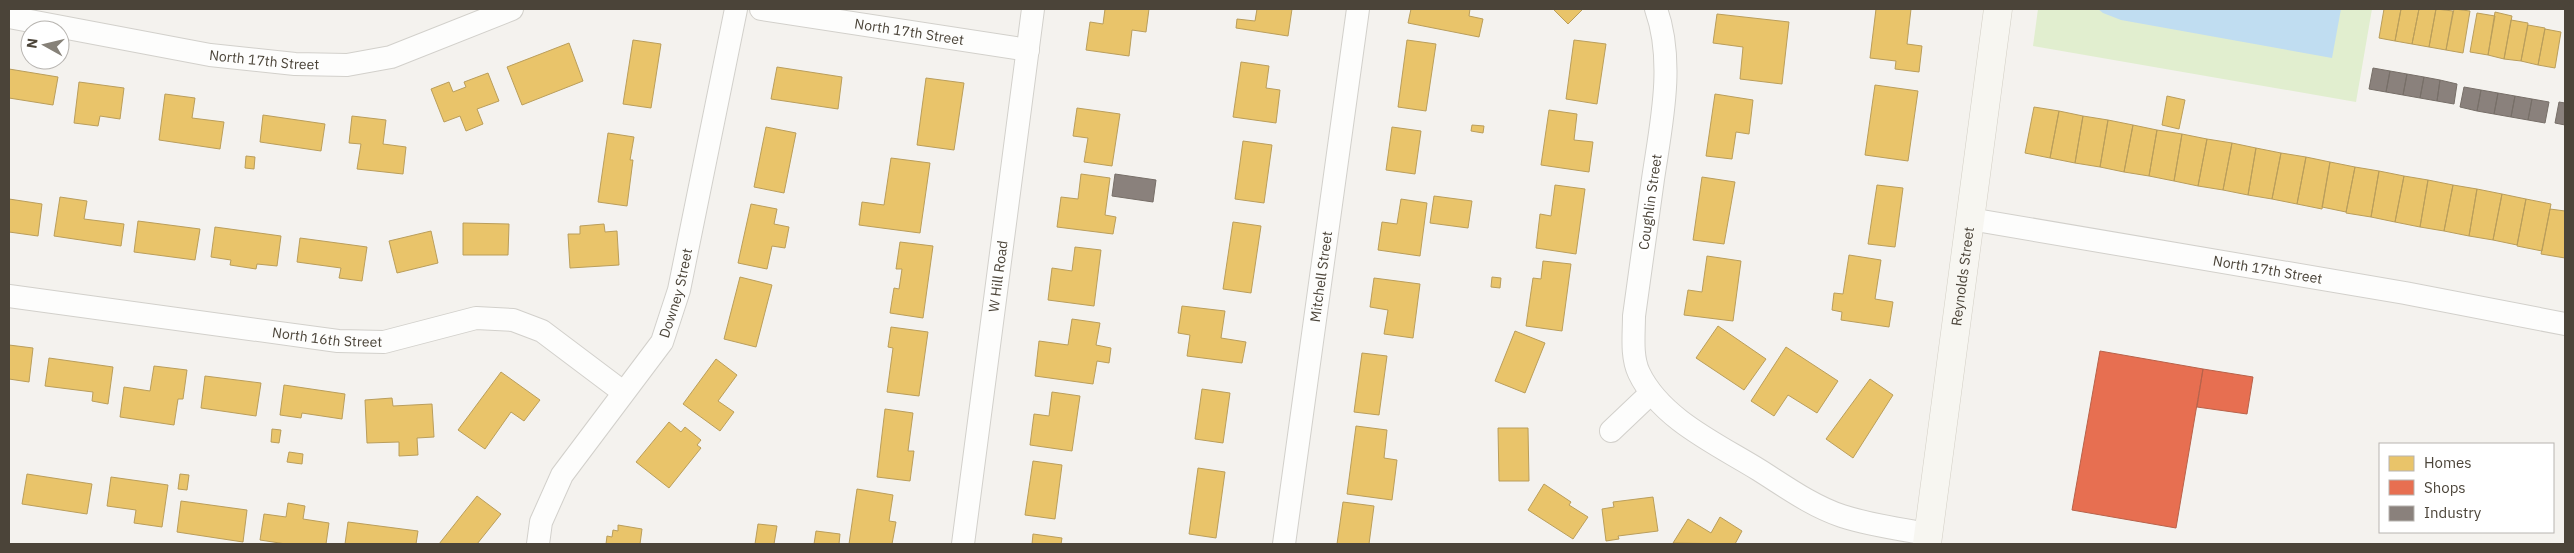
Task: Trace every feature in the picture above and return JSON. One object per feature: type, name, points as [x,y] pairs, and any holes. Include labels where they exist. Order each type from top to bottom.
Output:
[{"type":"main road","name":"Reynolds Street","points":[[1927,539],[1998,9]]},
{"type":"street","name":"North 17th Street","points":[[9,18],[210,55],[295,64],[347,65],[391,57],[512,9]]},
{"type":"street","name":"Downey Street","points":[[538,544],[541,522],[562,475],[662,342],[679,290],[736,9]]},
{"type":"street","name":"North 17th Street","points":[[761,9],[1028,50]]},
{"type":"street","name":"W Hill Road","points":[[963,544],[1033,9]]},
{"type":"street","name":"Mitchell Street","points":[[1284,544],[1358,9]]},
{"type":"street","name":"Coughlin Street","points":[[1656,9],[1663,28],[1665,71],[1660,133],[1634,316],[1634,346],[1638,371],[1651,393],[1683,423],[1812,503],[1842,516],[1927,539]]},
{"type":"street","name":"North 17th Street","points":[[1970,220],[2405,293],[2565,324]]},
{"type":"street","name":"North 16th Street","points":[[9,296],[338,341],[384,342],[476,318],[514,320],[542,332],[623,392]]},
{"type":"street","points":[[1611,431],[1651,393]]},
{"type":"green space","points":[[2038,9],[2372,9],[2356,102],[2033,46]]},
{"type":"water","points":[[2098,9],[2341,9],[2332,58],[2121,20]]},
{"type":"building: Homes","points":[[1105,9],[1149,9],[1146,32],[1132,30],[1129,56],[1086,50],[1090,22],[1103,24]]},
{"type":"building: Homes","points":[[1257,9],[1292,9],[1288,36],[1236,28],[1237,19],[1255,21]]},
{"type":"building: Homes","points":[[1411,9],[1470,9],[1469,16],[1483,19],[1479,37],[1408,23]]},
{"type":"building: Homes","points":[[1553,9],[1583,9],[1568,24]]},
{"type":"building: Homes","points":[[1876,9],[1911,9],[1907,44],[1922,46],[1919,72],[1895,69],[1896,61],[1870,58]]},
{"type":"building: Homes","points":[[2384,9],[2401,9],[2395,41],[2379,38]]},
{"type":"building: Homes","points":[[2401,9],[2419,9],[2412,44],[2395,41]]},
{"type":"building: Homes","points":[[2419,9],[2436,9],[2429,47],[2412,44]]},
{"type":"building: Homes","points":[[2436,9],[2453,11],[2446,50],[2429,47]]},
{"type":"building: Homes","points":[[2454,9],[2470,11],[2463,53],[2446,50]]},
{"type":"building: Homes","points":[[2495,12],[2512,16],[2504,59],[2488,55]]},
{"type":"building: Homes","points":[[2477,13],[2495,16],[2488,55],[2470,52]]},
{"type":"building: Homes","points":[[1717,14],[1789,22],[1782,84],[1740,79],[1743,47],[1713,43]]},
{"type":"building: Homes","points":[[2511,20],[2528,23],[2521,61],[2504,59]]},
{"type":"building: Homes","points":[[2528,25],[2545,28],[2538,65],[2521,61]]},
{"type":"building: Homes","points":[[2545,29],[2561,32],[2555,68],[2538,65]]},
{"type":"building: Homes","points":[[633,40],[661,44],[651,108],[623,104]]},
{"type":"building: Homes","points":[[1407,40],[1436,44],[1426,111],[1398,107]]},
{"type":"building: Homes","points":[[1574,40],[1606,44],[1597,104],[1566,99]]},
{"type":"building: Homes","points":[[569,43],[583,81],[522,105],[507,67]]},
{"type":"building: Homes","points":[[1241,62],[1269,66],[1266,88],[1280,90],[1276,123],[1233,117]]},
{"type":"building: Homes","points":[[777,67],[842,77],[838,109],[771,99]]},
{"type":"building: Homes","points":[[9,69],[58,77],[53,105],[9,98]]},
{"type":"building: Homes","points":[[488,73],[499,101],[477,109],[483,124],[466,131],[460,116],[444,122],[431,89],[449,82],[453,92],[466,87],[464,82]]},
{"type":"building: Homes","points":[[926,78],[964,83],[954,150],[917,145]]},
{"type":"building: Homes","points":[[79,82],[124,88],[120,119],[100,116],[98,126],[74,123]]},
{"type":"building: Homes","points":[[1875,85],[1918,91],[1908,161],[1865,155]]},
{"type":"building: Homes","points":[[165,94],[195,98],[192,118],[224,122],[220,149],[159,140]]},
{"type":"building: Homes","points":[[1715,94],[1753,100],[1749,134],[1736,132],[1732,159],[1706,156]]},
{"type":"building: Homes","points":[[2167,96],[2185,100],[2179,129],[2162,125]]},
{"type":"building: Homes","points":[[2034,107],[2059,111],[2050,158],[2025,153]]},
{"type":"building: Homes","points":[[1077,108],[1120,114],[1112,166],[1084,162],[1088,138],[1073,136]]},
{"type":"building: Homes","points":[[1549,110],[1577,114],[1574,140],[1593,142],[1589,172],[1541,165]]},
{"type":"building: Homes","points":[[2059,111],[2083,116],[2075,163],[2050,158]]},
{"type":"building: Homes","points":[[263,115],[325,124],[321,151],[260,142]]},
{"type":"building: Homes","points":[[352,116],[386,120],[383,144],[406,147],[403,174],[357,169],[361,144],[349,143]]},
{"type":"building: Homes","points":[[2083,116],[2108,120],[2100,167],[2075,163]]},
{"type":"building: Homes","points":[[2108,120],[2133,125],[2124,172],[2100,167]]},
{"type":"building: Homes","points":[[1472,125],[1484,126],[1483,133],[1471,131]]},
{"type":"building: Homes","points":[[2133,125],[2157,130],[2149,176],[2124,172]]},
{"type":"building: Homes","points":[[766,127],[796,133],[784,193],[754,187]]},
{"type":"building: Homes","points":[[1392,127],[1421,131],[1415,174],[1386,170]]},
{"type":"building: Homes","points":[[2157,130],[2182,134],[2174,181],[2149,176]]},
{"type":"building: Homes","points":[[608,133],[634,137],[630,160],[633,160],[627,206],[598,202]]},
{"type":"building: Homes","points":[[2182,134],[2207,139],[2198,186],[2174,181]]},
{"type":"building: Homes","points":[[2207,139],[2232,143],[2223,190],[2198,186]]},
{"type":"building: Homes","points":[[1243,141],[1272,145],[1264,203],[1235,199]]},
{"type":"building: Homes","points":[[2232,143],[2256,148],[2248,195],[2223,190]]},
{"type":"building: Homes","points":[[2256,148],[2281,153],[2272,199],[2248,195]]},
{"type":"building: Homes","points":[[2281,153],[2306,157],[2297,204],[2272,199]]},
{"type":"building: Homes","points":[[246,156],[255,157],[254,169],[245,168]]},
{"type":"building: Homes","points":[[2306,157],[2330,162],[2322,209],[2297,204]]},
{"type":"building: Homes","points":[[891,158],[930,163],[920,233],[859,225],[862,202],[884,205]]},
{"type":"building: Homes","points":[[2330,162],[2355,167],[2346,212],[2322,207]]},
{"type":"building: Homes","points":[[2355,167],[2379,171],[2371,217],[2346,213]]},
{"type":"building: Homes","points":[[2379,171],[2404,176],[2395,222],[2371,217]]},
{"type":"building: Homes","points":[[1081,174],[1110,178],[1105,215],[1116,217],[1113,234],[1057,227],[1061,197],[1078,199]]},
{"type":"building: Homes","points":[[2404,176],[2428,180],[2420,227],[2395,222]]},
{"type":"building: Homes","points":[[1702,177],[1735,182],[1724,244],[1693,240]]},
{"type":"building: Homes","points":[[2428,180],[2453,185],[2444,231],[2420,227]]},
{"type":"building: Homes","points":[[1555,185],[1585,189],[1576,254],[1536,248],[1540,214],[1551,216]]},
{"type":"building: Homes","points":[[1877,185],[1903,188],[1895,247],[1868,244]]},
{"type":"building: Homes","points":[[2453,185],[2477,189],[2469,236],[2444,231]]},
{"type":"building: Homes","points":[[2477,189],[2502,194],[2493,240],[2469,236]]},
{"type":"building: Homes","points":[[2502,194],[2526,199],[2517,245],[2493,240]]},
{"type":"building: Homes","points":[[1434,196],[1472,201],[1468,228],[1430,223]]},
{"type":"building: Homes","points":[[60,197],[87,201],[84,219],[124,224],[121,246],[54,236]]},
{"type":"building: Homes","points":[[9,199],[42,204],[38,236],[9,232]]},
{"type":"building: Homes","points":[[1401,199],[1427,203],[1420,256],[1378,250],[1382,222],[1397,224]]},
{"type":"building: Homes","points":[[2526,199],[2551,204],[2542,251],[2517,246]]},
{"type":"building: Homes","points":[[751,204],[777,209],[774,224],[789,227],[785,248],[772,246],[767,269],[738,263]]},
{"type":"building: Homes","points":[[2550,209],[2565,211],[2565,258],[2541,254]]},
{"type":"building: Homes","points":[[138,221],[200,229],[195,260],[134,252]]},
{"type":"building: Homes","points":[[1233,222],[1261,226],[1251,293],[1223,289]]},
{"type":"building: Homes","points":[[463,223],[509,224],[508,255],[463,255]]},
{"type":"building: Homes","points":[[604,224],[605,232],[617,231],[619,265],[570,268],[568,234],[580,234],[580,226]]},
{"type":"building: Homes","points":[[215,227],[281,236],[277,266],[257,264],[256,269],[230,265],[231,260],[211,257]]},
{"type":"building: Homes","points":[[431,231],[438,263],[397,273],[389,241]]},
{"type":"building: Homes","points":[[300,238],[367,247],[362,281],[339,278],[341,268],[297,262]]},
{"type":"building: Homes","points":[[900,242],[933,246],[923,318],[890,313],[894,288],[899,289],[902,269],[896,269]]},
{"type":"building: Homes","points":[[1075,247],[1101,250],[1094,306],[1048,300],[1052,268],[1072,271]]},
{"type":"building: Homes","points":[[1849,255],[1881,260],[1875,299],[1893,302],[1889,327],[1841,320],[1842,312],[1832,310],[1834,293],[1843,294]]},
{"type":"building: Homes","points":[[1707,256],[1741,261],[1733,321],[1684,315],[1688,290],[1702,292]]},
{"type":"building: Homes","points":[[1543,261],[1571,264],[1562,331],[1526,326],[1533,278],[1541,279]]},
{"type":"building: Homes","points":[[740,277],[772,285],[756,347],[724,339]]},
{"type":"building: Homes","points":[[1492,277],[1501,278],[1500,288],[1491,287]]},
{"type":"building: Homes","points":[[1374,278],[1420,284],[1413,338],[1384,334],[1388,310],[1370,307]]},
{"type":"building: Homes","points":[[1182,306],[1225,311],[1221,338],[1246,342],[1242,363],[1187,356],[1190,335],[1178,333]]},
{"type":"building: Homes","points":[[1072,319],[1100,323],[1096,345],[1111,348],[1109,363],[1097,361],[1093,384],[1035,376],[1039,341],[1068,345]]},
{"type":"building: Homes","points":[[1718,326],[1766,359],[1744,390],[1696,358]]},
{"type":"building: Homes","points":[[891,327],[928,332],[919,396],[887,392],[893,348],[888,347]]},
{"type":"building: Homes","points":[[1515,331],[1545,343],[1525,393],[1495,381]]},
{"type":"building: Homes","points":[[9,345],[33,348],[29,382],[9,379]]},
{"type":"building: Homes","points":[[1786,347],[1838,381],[1817,413],[1788,395],[1774,416],[1751,401]]},
{"type":"building: Homes","points":[[1362,353],[1387,356],[1379,415],[1354,412]]},
{"type":"building: Homes","points":[[49,358],[113,367],[108,404],[92,401],[93,392],[45,386]]},
{"type":"building: Homes","points":[[716,359],[737,375],[718,401],[734,412],[720,431],[683,404]]},
{"type":"building: Homes","points":[[154,366],[187,370],[183,399],[178,399],[174,425],[120,417],[124,387],[150,391]]},
{"type":"building: Homes","points":[[501,372],[540,400],[524,421],[511,412],[485,449],[458,430]]},
{"type":"building: Homes","points":[[205,376],[261,383],[256,416],[201,408]]},
{"type":"building: Homes","points":[[1870,379],[1893,395],[1853,458],[1826,439]]},
{"type":"building: Homes","points":[[284,385],[345,394],[342,419],[302,413],[301,418],[280,415]]},
{"type":"building: Homes","points":[[1202,389],[1230,393],[1223,443],[1195,439]]},
{"type":"building: Homes","points":[[1052,392],[1080,396],[1072,451],[1030,445],[1034,414],[1049,416]]},
{"type":"building: Homes","points":[[392,398],[393,406],[432,404],[434,437],[417,438],[418,455],[399,456],[399,442],[367,443],[365,400]]},
{"type":"building: Homes","points":[[885,409],[913,413],[908,451],[914,451],[910,481],[877,477]]},
{"type":"building: Homes","points":[[669,422],[681,432],[685,427],[701,440],[697,445],[701,448],[669,488],[636,462]]},
{"type":"building: Homes","points":[[1356,426],[1387,430],[1384,458],[1397,460],[1392,500],[1347,494]]},
{"type":"building: Homes","points":[[1498,428],[1528,428],[1529,481],[1499,481]]},
{"type":"building: Homes","points":[[272,429],[281,430],[279,443],[271,442]]},
{"type":"building: Homes","points":[[289,452],[303,454],[302,464],[287,462]]},
{"type":"building: Homes","points":[[1033,461],[1062,465],[1055,519],[1025,515]]},
{"type":"building: Homes","points":[[1198,468],[1225,472],[1216,538],[1189,534]]},
{"type":"building: Homes","points":[[27,474],[92,484],[87,514],[22,504]]},
{"type":"building: Homes","points":[[180,474],[189,475],[187,490],[178,489]]},
{"type":"building: Homes","points":[[111,477],[168,485],[162,527],[134,523],[136,510],[107,506]]},
{"type":"building: Homes","points":[[1544,484],[1571,502],[1569,505],[1588,517],[1573,539],[1528,510]]},
{"type":"building: Homes","points":[[857,489],[893,495],[889,521],[896,522],[892,544],[849,544]]},
{"type":"building: Homes","points":[[477,496],[501,514],[477,544],[439,544]]},
{"type":"building: Homes","points":[[1653,497],[1658,531],[1618,536],[1619,539],[1606,541],[1602,509],[1614,507],[1613,502]]},
{"type":"building: Homes","points":[[181,501],[247,510],[243,542],[177,532]]},
{"type":"building: Homes","points":[[1343,502],[1374,506],[1369,544],[1337,544]]},
{"type":"building: Homes","points":[[288,503],[305,506],[303,519],[329,523],[326,544],[286,544],[260,540],[264,514],[286,517]]},
{"type":"building: Homes","points":[[1720,517],[1742,531],[1735,544],[1673,543],[1688,519],[1711,533]]},
{"type":"building: Homes","points":[[348,522],[418,531],[416,544],[345,544]]},
{"type":"building: Homes","points":[[758,524],[777,526],[774,544],[755,544]]},
{"type":"building: Homes","points":[[618,525],[642,529],[640,544],[606,544],[607,536],[612,537],[613,530],[618,531]]},
{"type":"building: Homes","points":[[816,531],[840,534],[839,544],[814,544]]},
{"type":"building: Homes","points":[[1033,534],[1062,538],[1061,544],[1032,544]]},
{"type":"building: Shops","points":[[2100,351],[2203,369],[2176,528],[2072,510]]},
{"type":"building: Shops","points":[[2203,369],[2253,377],[2247,414],[2197,407]]},
{"type":"building: Industry","points":[[2373,68],[2390,71],[2386,92],[2369,89]]},
{"type":"building: Industry","points":[[2390,71],[2407,74],[2403,95],[2386,92]]},
{"type":"building: Industry","points":[[2407,74],[2424,77],[2420,98],[2403,95]]},
{"type":"building: Industry","points":[[2424,77],[2440,80],[2437,101],[2420,98]]},
{"type":"building: Industry","points":[[2440,80],[2457,84],[2454,104],[2437,101]]},
{"type":"building: Industry","points":[[2464,87],[2481,90],[2477,111],[2460,107]]},
{"type":"building: Industry","points":[[2481,90],[2498,93],[2494,114],[2477,111]]},
{"type":"building: Industry","points":[[2498,93],[2515,96],[2511,117],[2494,114]]},
{"type":"building: Industry","points":[[2515,96],[2532,99],[2528,120],[2511,117]]},
{"type":"building: Industry","points":[[2532,99],[2549,102],[2545,123],[2528,120]]},
{"type":"building: Industry","points":[[2559,102],[2565,103],[2565,125],[2555,123]]},
{"type":"building: Industry","points":[[1115,174],[1156,180],[1153,202],[1112,196]]}]
